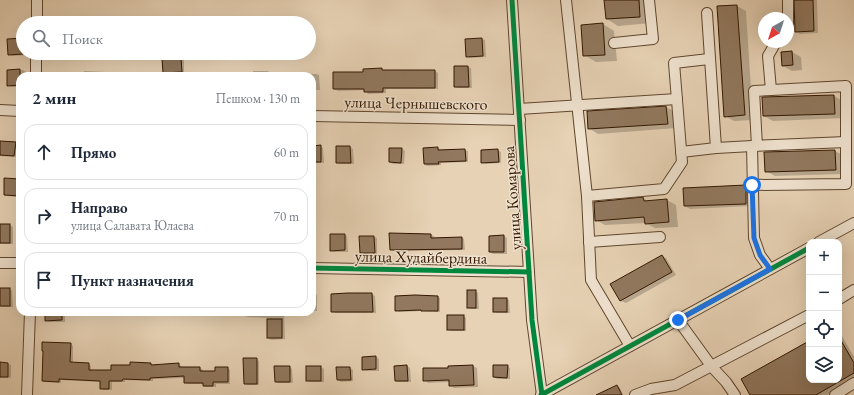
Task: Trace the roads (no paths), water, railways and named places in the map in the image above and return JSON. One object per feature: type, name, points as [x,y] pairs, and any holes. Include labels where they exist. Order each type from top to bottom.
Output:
[{"type":"street","points":[[37,0],[37,16]]},
{"type":"street","name":"улица Комарова","points":[[512,0],[532,320],[541,395]]},
{"type":"street","points":[[566,0],[587,196],[591,280],[630,346]]},
{"type":"street","points":[[614,43],[653,39],[649,0]]},
{"type":"street","points":[[788,0],[788,12]]},
{"type":"street","points":[[707,13],[716,148]]},
{"type":"street","points":[[771,90],[768,56],[773,48]]},
{"type":"street","points":[[587,196],[664,189],[682,162],[674,62],[709,59]]},
{"type":"street","points":[[36,60],[36,72]]},
{"type":"street","points":[[752,185],[846,184],[846,86],[754,92],[752,185],[754,238],[760,255],[770,269]]},
{"type":"street","points":[[519,109],[677,99]]},
{"type":"street","points":[[0,110],[16,111]]},
{"type":"street","name":"улица Чернышевского","points":[[316,116],[520,120]]},
{"type":"street","points":[[682,152],[716,148],[846,142]]},
{"type":"street","points":[[825,239],[854,223]]},
{"type":"street","points":[[589,242],[660,237]]},
{"type":"street","points":[[541,395],[806,250]]},
{"type":"street","points":[[0,263],[16,263]]},
{"type":"street","name":"улица Худайбердина","points":[[316,268],[529,272]]},
{"type":"street","points":[[842,296],[854,290]]},
{"type":"street","points":[[27,395],[30,316]]},
{"type":"street","points":[[635,395],[651,389],[675,385],[806,317]]},
{"type":"street","points":[[678,320],[712,367],[726,382],[735,395]]},
{"type":"street","points":[[835,395],[854,383]]}]
